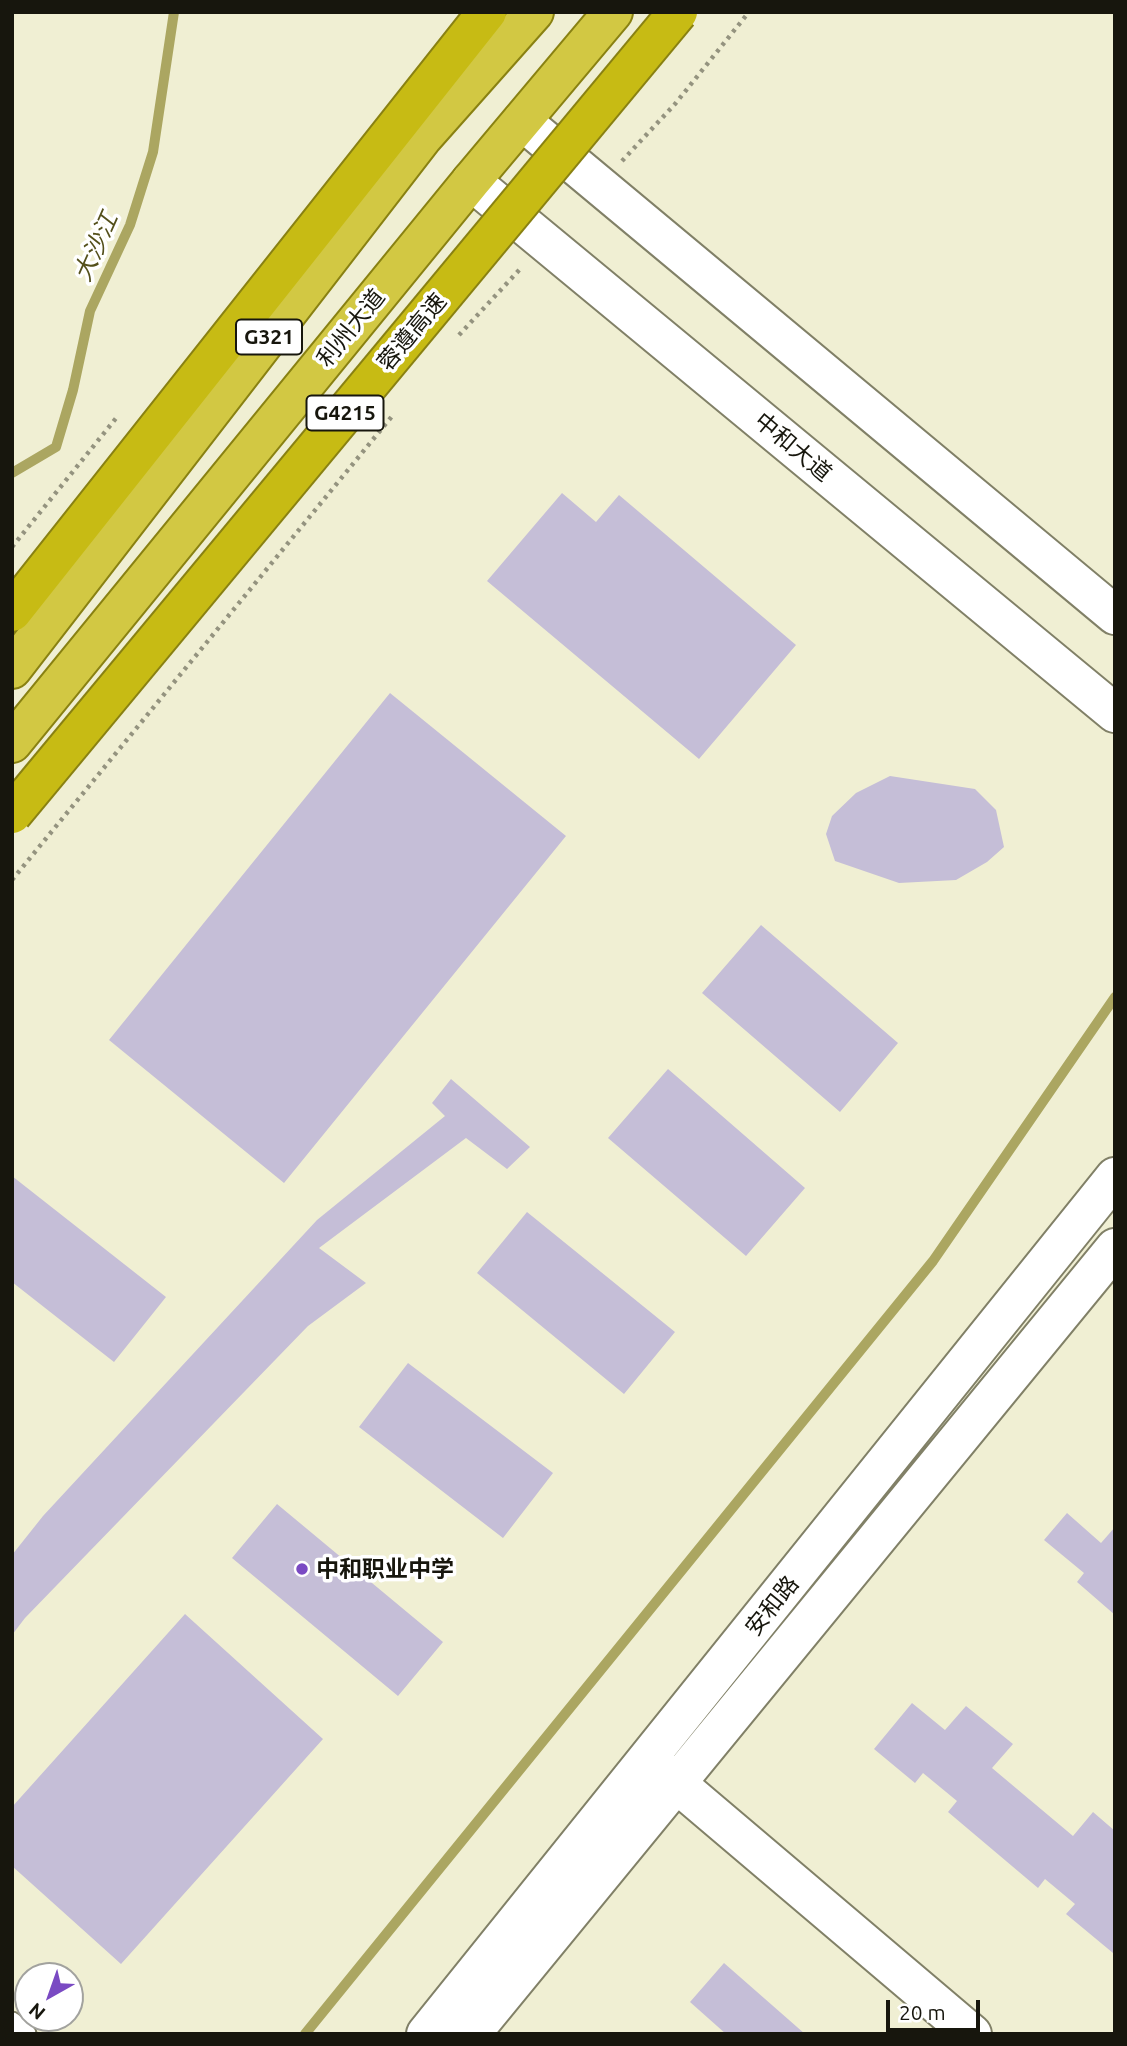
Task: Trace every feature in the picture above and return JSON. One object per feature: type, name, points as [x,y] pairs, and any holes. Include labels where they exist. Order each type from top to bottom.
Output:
[{"type":"highway","points":[[12,612],[487,12]]},
{"type":"highway","name":"G321","points":[[12,669],[423,137],[534,12]]},
{"type":"highway","name":"利州大道","points":[[12,743],[471,181],[613,12]]},
{"type":"highway","name":"蓉遵高速","points":[[12,814],[678,12]]},
{"type":"street","points":[[522,121],[1115,615]]},
{"type":"street","name":"中和大道","points":[[471,181],[1115,713]]},
{"type":"street","name":"安和路","points":[[471,2034],[661,1772],[1115,1177]]},
{"type":"street","name":"安和路","points":[[426,2034],[661,1772],[1115,1248]]},
{"type":"street","points":[[661,1772],[972,2034]]},
{"type":"lane","points":[[12,2022],[26,2034]]},
{"type":"path","points":[[599,185],[675,104],[749,12]]},
{"type":"path","points":[[455,340],[545,243]]},
{"type":"path","points":[[12,880],[402,404]]},
{"type":"building","points":[[562,493],[596,522],[619,495],[796,645],[699,759],[487,581]]},
{"type":"building","points":[[390,693],[566,836],[284,1183],[109,1040]]},
{"type":"building","points":[[890,776],[975,789],[996,810],[1004,847],[987,862],[956,880],[899,883],[835,861],[826,834],[832,816],[856,793]]},
{"type":"building","points":[[761,925],[898,1043],[840,1112],[702,993]]},
{"type":"building","points":[[668,1069],[805,1188],[746,1256],[608,1138]]},
{"type":"building","points":[[451,1079],[530,1147],[507,1169],[466,1138],[319,1248],[366,1283],[308,1326],[25,1618],[12,1635],[12,1555],[43,1516],[317,1220],[445,1116],[432,1103]]},
{"type":"building","points":[[12,1176],[166,1297],[114,1362],[12,1282]]},
{"type":"building","points":[[527,1212],[675,1332],[624,1394],[477,1273]]},
{"type":"building","points":[[408,1363],[553,1473],[503,1538],[359,1427]]},
{"type":"building","points":[[277,1504],[443,1642],[398,1696],[232,1558]]},
{"type":"building","points":[[1067,1513],[1101,1543],[1115,1527],[1115,1615],[1077,1582],[1084,1573],[1044,1540]]},
{"type":"building","points":[[185,1614],[323,1739],[121,1964],[12,1866],[12,1807]]},
{"type":"building","points":[[912,1703],[945,1730],[966,1706],[1013,1744],[992,1768],[1073,1836],[1093,1812],[1115,1831],[1113,1953],[1066,1914],[1075,1904],[1045,1879],[1038,1888],[948,1812],[957,1801],[923,1773],[915,1783],[874,1749]]},
{"type":"building","points":[[724,1963],[805,2034],[726,2034],[690,2002]]},
{"type":"waterway","name":"大沙江","points":[[12,473],[56,447],[73,390],[90,311],[130,225],[153,152],[174,12]]},
{"type":"waterway","points":[[305,2034],[933,1261],[1115,997]]},
{"type":"place","name":"中和职业中学","points":[[302,1569]]}]
